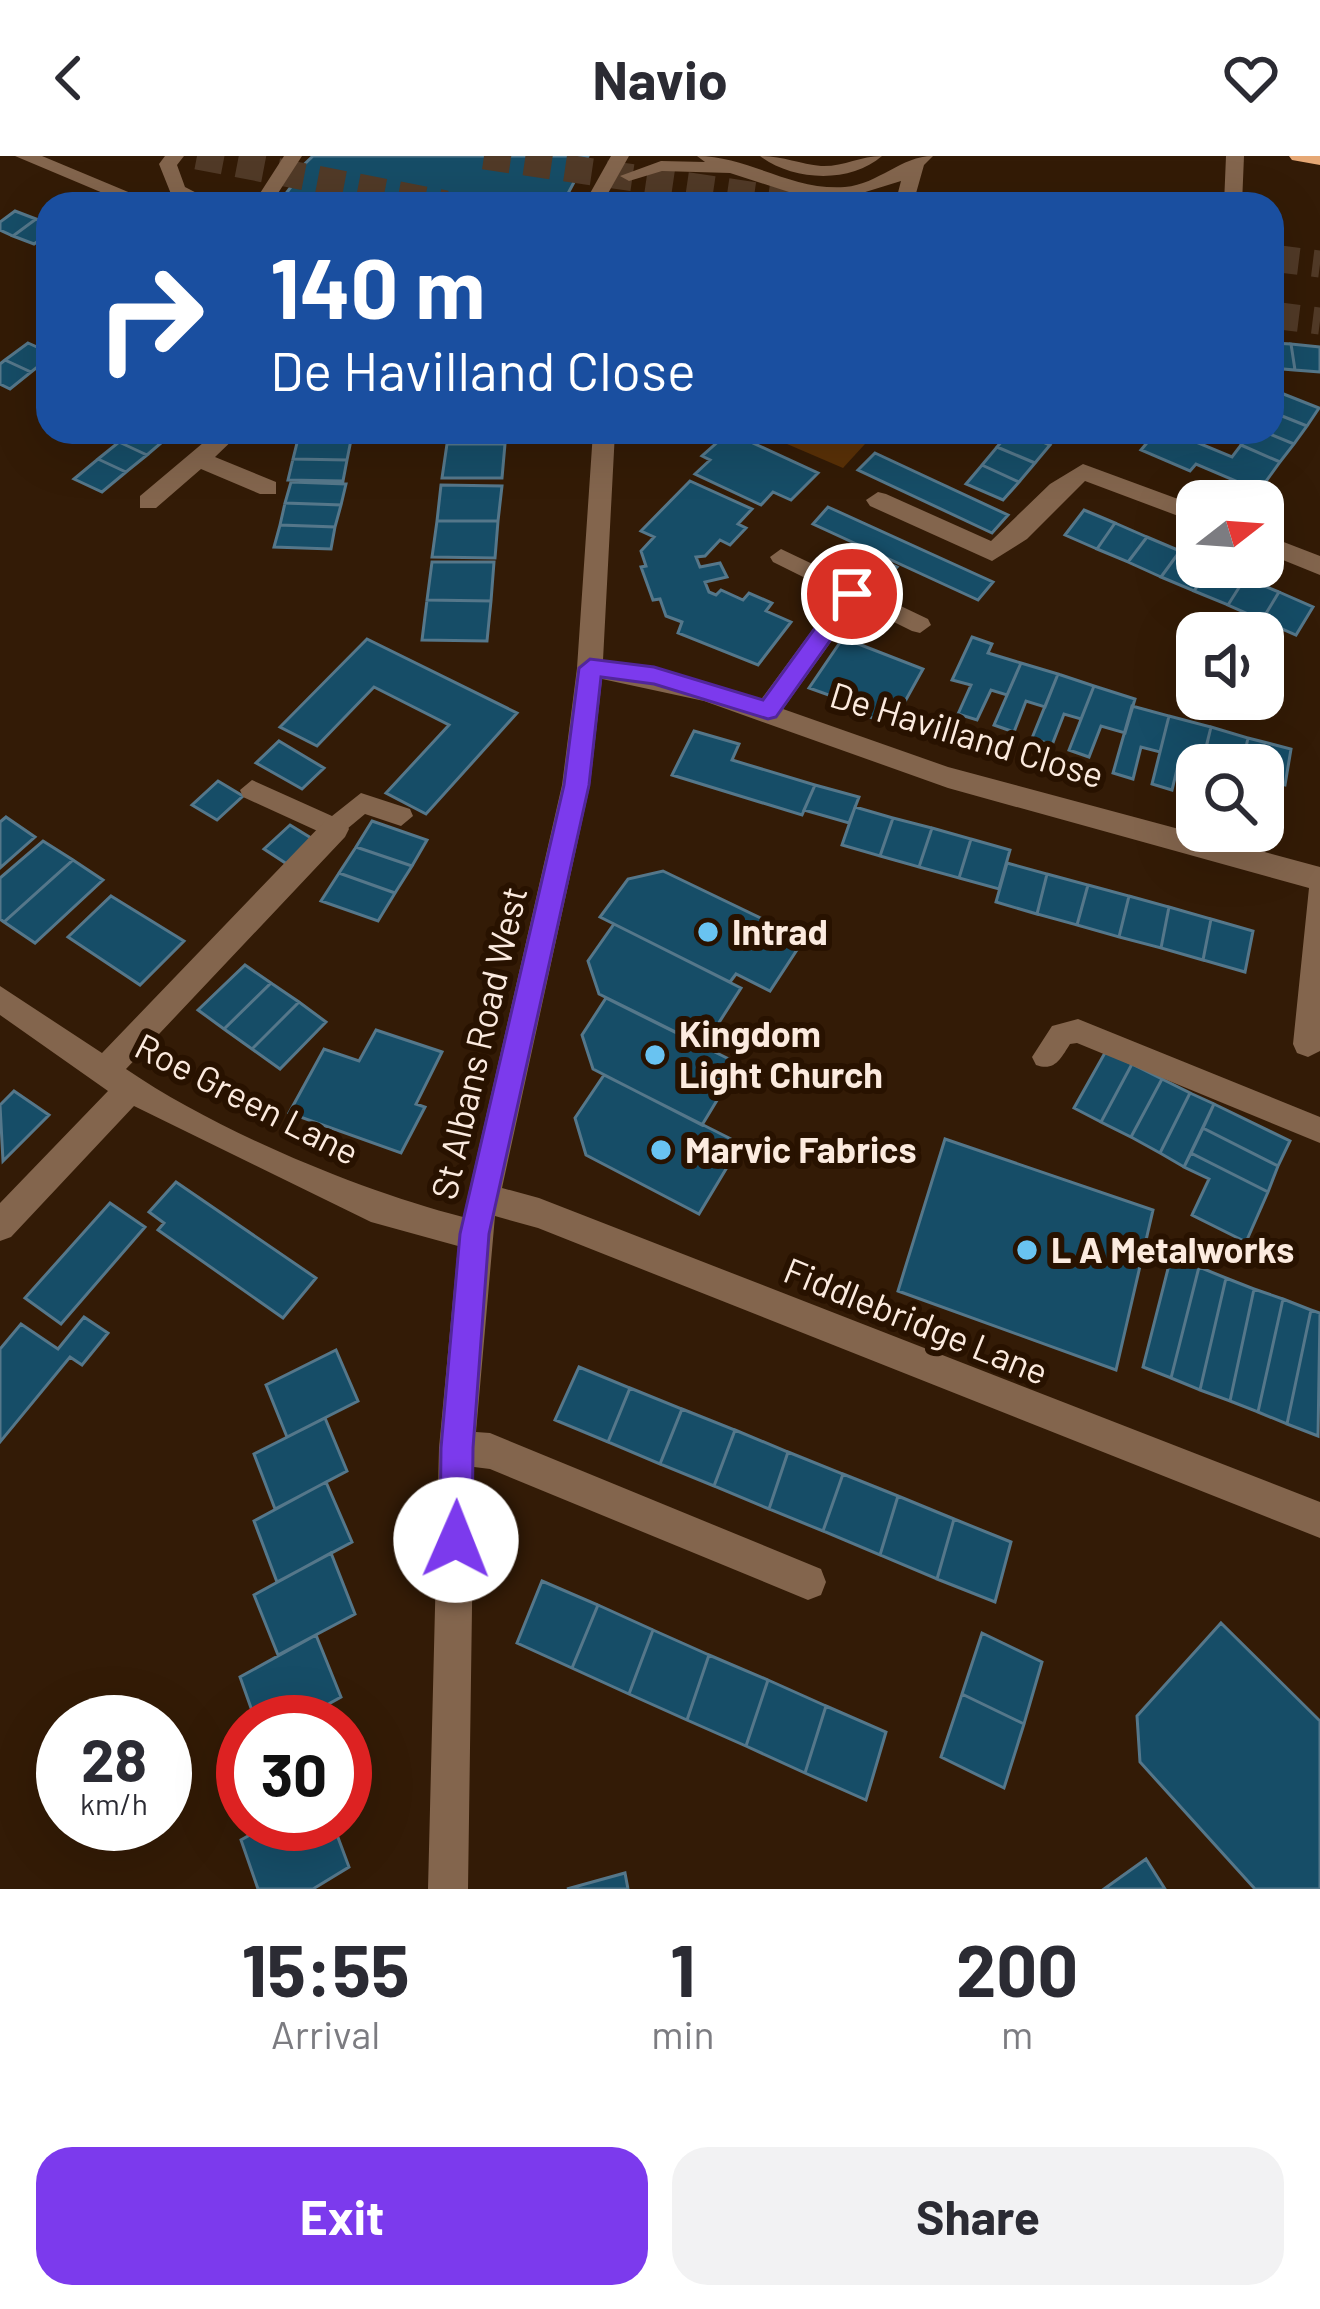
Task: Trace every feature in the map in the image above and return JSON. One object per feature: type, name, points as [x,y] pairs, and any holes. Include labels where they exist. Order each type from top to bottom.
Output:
[{"type":"main road","points":[[1298,156],[1320,159]]},
{"type":"street","points":[[25,156],[116,192]]},
{"type":"street","points":[[148,502],[216,444]]},
{"type":"street","name":"St Albans Road West","points":[[448,1889],[457,1448],[475,1234],[576,785],[590,668],[603,444]]},
{"type":"street","points":[[198,459],[268,488]]},
{"type":"street","points":[[878,500],[992,552],[1022,535],[1064,481],[1083,472],[1176,507]]},
{"type":"street","points":[[1284,551],[1320,566]]},
{"type":"street","points":[[768,710],[852,594]]},
{"type":"street","name":"De Havilland Close","points":[[590,668],[654,675],[768,710],[893,760],[1320,878]]},
{"type":"street","points":[[0,1226],[117,1080],[335,829]]},
{"type":"street","points":[[1308,1044],[1320,895]]},
{"type":"street","name":"Roe Green Lane","points":[[0,999],[117,1080],[382,1211],[475,1234]]},
{"type":"street","name":"Fiddlebridge Lane","points":[[482,1198],[539,1213],[1320,1520]]},
{"type":"street","points":[[457,1448],[490,1451],[808,1582]]},
{"type":"lane","points":[[175,156],[168,164],[182,192]]},
{"type":"lane","points":[[270,192],[292,156]]},
{"type":"lane","points":[[599,192],[620,156]]},
{"type":"lane","points":[[620,192],[638,156]]},
{"type":"lane","points":[[706,156],[800,192]]},
{"type":"lane","points":[[769,156],[824,172],[851,168],[873,156]]},
{"type":"lane","points":[[1234,192],[1235,156]]},
{"type":"lane","points":[[843,192],[876,186],[920,160]]},
{"type":"lane","points":[[908,192],[920,160]]},
{"type":"lane","points":[[629,176],[662,166],[731,168]]},
{"type":"lane","points":[[782,557],[920,625]]},
{"type":"lane","points":[[252,790],[335,829],[361,803],[401,817]]},
{"type":"lane","points":[[257,821],[278,802]]},
{"type":"lane","points":[[1046,1057],[1062,1034],[1078,1031],[1320,1130]]},
{"type":"shaded area","points":[[787,444],[865,444],[843,468]]},
{"type":"building","points":[[313,156],[588,156],[569,192],[287,192],[297,179],[290,178]]},
{"type":"building","points":[[15,211],[36,219],[13,236],[0,230],[0,222]]},
{"type":"building","points":[[36,219],[36,243],[13,236]]},
{"type":"building","points":[[28,343],[36,347],[36,368],[31,372],[5,360]]},
{"type":"building","points":[[1284,344],[1291,344],[1295,370],[1284,369]]},
{"type":"building","points":[[1291,344],[1320,347],[1320,372],[1295,370]]},
{"type":"building","points":[[5,360],[31,372],[10,389],[0,384],[0,364]]},
{"type":"building","points":[[1284,394],[1319,408],[1307,426],[1284,417]]},
{"type":"building","points":[[1284,417],[1307,426],[1294,444],[1284,440]]},
{"type":"building","points":[[1284,440],[1294,444],[1280,462],[1241,445],[1284,444]]},
{"type":"building","points":[[117,444],[147,455],[126,472],[98,459]]},
{"type":"building","points":[[123,444],[160,444],[147,455]]},
{"type":"building","points":[[297,444],[350,444],[347,460],[293,459]]},
{"type":"building","points":[[447,444],[505,444],[502,478],[442,478]]},
{"type":"building","points":[[716,444],[755,444],[818,473],[791,500],[773,492],[761,505],[695,474],[710,460],[702,456]]},
{"type":"building","points":[[1000,444],[1050,445],[1035,463],[997,447]]},
{"type":"building","points":[[1146,444],[1201,444],[1232,457],[1241,445],[1280,462],[1267,480],[1233,480],[1196,464],[1190,471],[1141,450]]},
{"type":"building","points":[[997,447],[1035,463],[1019,482],[982,465]]},
{"type":"building","points":[[875,453],[1008,515],[992,533],[858,470]]},
{"type":"building","points":[[98,459],[126,472],[102,492],[74,479]]},
{"type":"building","points":[[293,459],[347,460],[343,481],[288,480]]},
{"type":"building","points":[[982,465],[1019,482],[1003,500],[966,484]]},
{"type":"building","points":[[690,481],[752,509],[738,524],[746,528],[730,545],[720,540],[705,556],[696,557],[700,567],[720,563],[727,577],[705,582],[709,592],[716,595],[721,590],[743,600],[749,593],[772,603],[766,611],[791,622],[758,665],[678,633],[682,622],[666,616],[660,599],[653,600],[641,567],[646,566],[641,551],[654,537],[641,531]]},
{"type":"building","points":[[291,482],[346,484],[341,505],[285,503]]},
{"type":"building","points":[[441,485],[502,486],[498,521],[437,521]]},
{"type":"building","points":[[285,503],[341,505],[335,527],[280,525]]},
{"type":"building","points":[[828,507],[993,582],[978,600],[813,524]]},
{"type":"building","points":[[1084,510],[1115,523],[1097,549],[1065,535]]},
{"type":"building","points":[[437,521],[498,521],[495,558],[432,557]]},
{"type":"building","points":[[1115,523],[1147,537],[1128,562],[1097,549]]},
{"type":"building","points":[[280,525],[335,527],[331,549],[274,547]]},
{"type":"building","points":[[1147,537],[1176,549],[1161,577],[1128,562]]},
{"type":"building","points":[[872,556],[897,567],[876,591],[851,579]]},
{"type":"building","points":[[1176,556],[1176,583],[1161,577]]},
{"type":"building","points":[[432,562],[494,562],[491,601],[427,600]]},
{"type":"building","points":[[1196,588],[1239,588],[1228,605],[1194,591]]},
{"type":"building","points":[[1239,588],[1279,592],[1267,612],[1244,612],[1228,605]]},
{"type":"building","points":[[1279,592],[1313,607],[1296,635],[1284,630],[1284,612],[1267,612]]},
{"type":"building","points":[[427,600],[491,601],[487,641],[422,640]]},
{"type":"building","points":[[972,637],[992,644],[988,653],[1021,663],[1007,695],[991,690],[977,720],[958,714],[971,685],[952,680]]},
{"type":"building","points":[[843,638],[923,669],[892,725],[850,710],[854,704],[809,688]]},
{"type":"building","points":[[367,639],[517,713],[426,814],[386,793],[449,725],[374,687],[317,746],[280,727]]},
{"type":"building","points":[[1021,663],[1058,674],[1045,707],[1026,701],[1014,732],[994,725]]},
{"type":"building","points":[[1058,674],[1094,686],[1081,719],[1064,714],[1052,745],[1032,738]]},
{"type":"building","points":[[1094,686],[1135,699],[1125,733],[1101,726],[1089,757],[1069,750]]},
{"type":"building","points":[[1132,706],[1169,716],[1160,752],[1141,747],[1133,779],[1113,773]]},
{"type":"building","points":[[1169,716],[1211,727],[1207,744],[1176,744],[1172,790],[1152,784]]},
{"type":"building","points":[[1211,727],[1248,738],[1247,744],[1207,744]]},
{"type":"building","points":[[694,731],[739,744],[732,760],[815,785],[802,815],[672,775]]},
{"type":"building","points":[[279,741],[324,768],[302,789],[256,763]]},
{"type":"building","points":[[1284,747],[1291,749],[1284,785]]},
{"type":"building","points":[[218,781],[243,796],[217,820],[192,805]]},
{"type":"building","points":[[815,785],[859,797],[849,823],[804,810]]},
{"type":"building","points":[[855,807],[893,818],[880,856],[842,845]]},
{"type":"building","points":[[6,817],[35,837],[0,868],[0,822]]},
{"type":"building","points":[[893,818],[932,828],[919,867],[880,856]]},
{"type":"building","points":[[372,821],[427,840],[412,866],[356,847]]},
{"type":"building","points":[[290,825],[316,841],[290,866],[264,849]]},
{"type":"building","points":[[932,828],[971,839],[959,878],[919,867]]},
{"type":"building","points":[[971,839],[1010,850],[999,889],[959,878]]},
{"type":"building","points":[[43,841],[73,860],[4,922],[0,919],[0,878]]},
{"type":"building","points":[[356,847],[412,866],[395,893],[339,873]]},
{"type":"building","points":[[73,860],[103,880],[35,943],[4,922]]},
{"type":"building","points":[[1007,863],[1047,874],[1037,914],[996,902]]},
{"type":"building","name":"Intrad","points":[[663,871],[804,939],[770,991],[736,974],[730,982],[600,917],[628,879]]},
{"type":"building","points":[[339,873],[395,893],[378,921],[321,901]]},
{"type":"building","points":[[1047,874],[1088,885],[1077,925],[1037,914]]},
{"type":"building","points":[[1088,885],[1129,896],[1119,937],[1077,925]]},
{"type":"building","points":[[111,896],[184,941],[140,985],[68,937]]},
{"type":"building","points":[[1129,896],[1169,907],[1161,948],[1119,937]]},
{"type":"building","points":[[1169,907],[1211,919],[1203,960],[1161,948]]},
{"type":"building","points":[[1211,919],[1253,931],[1245,972],[1203,960]]},
{"type":"building","points":[[614,924],[741,988],[704,1046],[599,994],[588,961]]},
{"type":"building","points":[[245,965],[271,983],[224,1029],[198,1010]]},
{"type":"building","points":[[271,983],[299,1002],[252,1049],[224,1029]]},
{"type":"building","name":"Kingdom Light Church","points":[[606,998],[739,1064],[702,1125],[593,1069],[582,1035]]},
{"type":"building","points":[[299,1002],[326,1022],[280,1069],[252,1049]]},
{"type":"building","points":[[376,1030],[442,1052],[416,1104],[425,1107],[401,1153],[289,1113],[324,1049],[359,1061]]},
{"type":"building","points":[[1106,1051],[1132,1064],[1101,1122],[1074,1108]]},
{"type":"building","points":[[1132,1064],[1162,1079],[1131,1137],[1101,1122]]},
{"type":"building","name":"Marvic Fabrics","points":[[604,1075],[741,1144],[699,1214],[586,1155],[575,1118]]},
{"type":"building","points":[[1162,1079],[1190,1093],[1160,1153],[1131,1137]]},
{"type":"building","points":[[14,1091],[49,1115],[3,1161],[0,1105]]},
{"type":"building","points":[[1190,1093],[1214,1104],[1184,1167],[1160,1153]]},
{"type":"building","points":[[1214,1104],[1290,1141],[1278,1166],[1203,1128]]},
{"type":"building","points":[[1203,1128],[1278,1166],[1268,1192],[1191,1153]]},
{"type":"building","name":"L A Metalworks","points":[[945,1139],[1153,1210],[1116,1370],[898,1291]]},
{"type":"building","points":[[1191,1153],[1268,1192],[1246,1242],[1192,1215],[1209,1179],[1184,1167]]},
{"type":"building","points":[[176,1182],[316,1278],[283,1318],[158,1230],[164,1223],[149,1212]]},
{"type":"building","points":[[110,1203],[145,1227],[61,1324],[25,1298]]},
{"type":"building","points":[[1171,1257],[1199,1267],[1171,1378],[1143,1367]]},
{"type":"building","points":[[1199,1267],[1226,1278],[1200,1390],[1171,1378]]},
{"type":"building","points":[[1226,1278],[1254,1289],[1230,1401],[1200,1390]]},
{"type":"building","points":[[1254,1289],[1283,1299],[1258,1412],[1230,1401]]},
{"type":"building","points":[[1283,1299],[1311,1310],[1287,1424],[1258,1412]]},
{"type":"building","points":[[1311,1310],[1320,1313],[1318,1436],[1287,1424]]},
{"type":"building","points":[[84,1317],[108,1333],[82,1365],[70,1357],[0,1442],[0,1349],[21,1324],[58,1349]]},
{"type":"building","points":[[336,1350],[358,1401],[287,1437],[266,1385]]},
{"type":"building","points":[[579,1367],[630,1388],[608,1442],[555,1420]]},
{"type":"building","points":[[630,1388],[682,1409],[660,1464],[608,1442]]},
{"type":"building","points":[[682,1409],[735,1430],[714,1486],[660,1464]]},
{"type":"building","points":[[325,1418],[347,1471],[275,1509],[254,1454]]},
{"type":"building","points":[[735,1430],[788,1452],[769,1509],[714,1486]]},
{"type":"building","points":[[788,1452],[843,1474],[823,1531],[769,1509]]},
{"type":"building","points":[[843,1474],[898,1496],[880,1555],[823,1531]]},
{"type":"building","points":[[326,1482],[352,1542],[277,1582],[254,1521]]},
{"type":"building","points":[[898,1496],[954,1519],[937,1579],[880,1555]]},
{"type":"building","points":[[954,1519],[1011,1542],[995,1602],[937,1579]]},
{"type":"building","points":[[331,1553],[355,1614],[278,1655],[254,1595]]},
{"type":"building","points":[[542,1581],[598,1605],[572,1668],[517,1643]]},
{"type":"building","points":[[598,1605],[653,1630],[629,1694],[572,1668]]},
{"type":"building","points":[[1221,1623],[1320,1721],[1320,1889],[1255,1889],[1140,1762],[1137,1716]]},
{"type":"building","points":[[653,1630],[709,1655],[687,1720],[629,1694]]},
{"type":"building","points":[[982,1633],[1042,1662],[1024,1724],[962,1694]]},
{"type":"building","points":[[316,1635],[340,1695],[246,1695],[240,1677]]},
{"type":"building","points":[[709,1655],[768,1680],[746,1746],[687,1720]]},
{"type":"building","points":[[768,1680],[826,1706],[805,1773],[746,1746]]},
{"type":"building","points":[[962,1694],[1024,1724],[1004,1788],[941,1757]]},
{"type":"building","points":[[826,1706],[886,1732],[866,1800],[805,1773]]},
{"type":"building","points":[[245,1851],[343,1851],[349,1867],[313,1889],[258,1889]]},
{"type":"building","points":[[1146,1859],[1165,1889],[1104,1889]]},
{"type":"building","points":[[625,1873],[628,1889],[567,1889]]},
{"type":"tunnel","points":[[197,156],[384,192]]},
{"type":"tunnel","points":[[484,156],[730,192]]},
{"type":"tunnel","points":[[1284,260],[1320,264]]},
{"type":"tunnel","points":[[1284,316],[1320,321]]},
{"type":"place","name":"Intrad","points":[[708,932]]},
{"type":"place","name":"Kingdom Light Church","points":[[655,1055]]},
{"type":"place","name":"Marvic Fabrics","points":[[661,1150]]},
{"type":"place","name":"L A Metalworks","points":[[1027,1250]]},
{"type":"route","points":[[456,1540],[457,1448],[475,1234],[576,785],[590,668],[654,675],[768,710],[852,594]]}]
